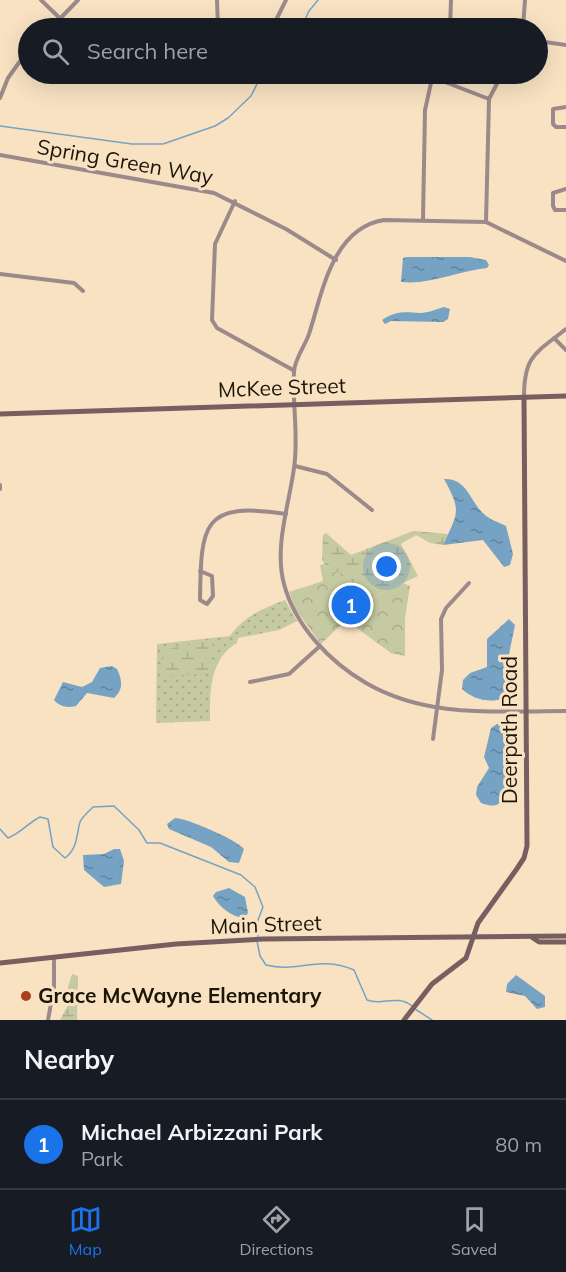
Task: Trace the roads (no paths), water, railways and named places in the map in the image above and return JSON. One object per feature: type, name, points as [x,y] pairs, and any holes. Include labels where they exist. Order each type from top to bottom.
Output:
[{"type":"street","points":[[41,0],[59,18]]},
{"type":"street","points":[[61,18],[78,0]]},
{"type":"street","points":[[217,0],[218,18]]},
{"type":"street","points":[[277,18],[286,0]]},
{"type":"street","points":[[451,18],[452,0]]},
{"type":"street","points":[[524,18],[525,0]]},
{"type":"street","points":[[548,43],[566,45]]},
{"type":"street","points":[[0,98],[8,78],[18,64]]},
{"type":"street","points":[[423,219],[425,110],[430,84]]},
{"type":"street","points":[[453,84],[489,99]]},
{"type":"street","points":[[486,222],[489,99],[497,84]]},
{"type":"street","points":[[566,107],[554,109],[554,124],[556,127],[566,127]]},
{"type":"street","name":"Spring Green Way","points":[[0,155],[201,189],[235,201],[336,260]]},
{"type":"street","points":[[566,189],[553,193],[552,206],[555,210],[566,210]]},
{"type":"street","points":[[235,201],[215,244],[212,320],[217,328],[294,370]]},
{"type":"street","points":[[566,261],[486,222],[384,220],[368,224],[352,235],[320,291],[309,333],[294,370],[295,466],[280,556],[284,586],[295,612],[320,646],[367,684],[404,699],[464,713],[566,711]]},
{"type":"street","points":[[0,274],[74,283],[83,291]]},
{"type":"street","points":[[524,397],[527,365],[535,353],[566,329]]},
{"type":"street","points":[[554,338],[566,350]]},
{"type":"street","name":"McKee Street","points":[[0,414],[566,396]]},
{"type":"street","name":"Deerpath Road","points":[[406,1018],[432,984],[463,963],[478,922],[524,858],[527,846],[524,397]]},
{"type":"street","points":[[295,466],[327,474],[372,510]]},
{"type":"street","points":[[200,572],[212,576],[213,596],[207,604],[200,600],[200,572],[201,546],[205,534],[222,516],[233,510],[249,509],[286,514]]},
{"type":"street","points":[[433,739],[442,670],[441,619],[446,608],[469,584]]},
{"type":"street","points":[[250,682],[289,674],[320,646]]},
{"type":"street","name":"Main Street","points":[[0,963],[176,944],[263,939],[473,939],[566,936]]},
{"type":"street","name":"Main Street","points":[[533,938],[539,942],[566,942]]},
{"type":"street","points":[[48,1020],[54,987],[54,957]]},
{"type":"water","points":[[469,257],[486,260],[489,265],[487,268],[423,282],[401,282],[403,258]]},
{"type":"water","points":[[444,307],[450,309],[448,319],[443,322],[391,321],[385,324],[382,320],[405,312],[423,313]]},
{"type":"water","points":[[444,479],[452,480],[464,487],[485,515],[506,526],[513,554],[510,565],[504,567],[483,540],[443,545],[456,512],[454,499]]},
{"type":"water","points":[[509,619],[515,625],[507,664],[514,676],[516,688],[505,698],[490,701],[468,694],[462,689],[463,680],[470,673],[487,667],[487,639]]},
{"type":"water","points":[[112,666],[117,669],[121,684],[114,698],[87,693],[76,706],[70,707],[61,706],[54,700],[63,682],[82,687],[92,682],[100,668]]},
{"type":"water","points":[[497,724],[505,724],[514,734],[515,741],[510,758],[516,777],[499,804],[493,806],[481,803],[476,795],[477,787],[489,768],[484,757],[491,728]]},
{"type":"water","points":[[175,818],[200,825],[240,845],[244,849],[239,863],[229,862],[211,847],[169,829],[167,824]]},
{"type":"water","points":[[120,849],[124,861],[121,884],[104,887],[84,870],[83,855],[104,854]]},
{"type":"water","points":[[229,888],[245,897],[248,913],[244,918],[226,911],[213,896],[216,892]]},
{"type":"water","points":[[516,975],[545,996],[545,1007],[537,1009],[525,996],[506,992],[507,984]]},
{"type":"waterway","points":[[306,18],[318,0]]},
{"type":"waterway","points":[[0,126],[132,144],[163,144],[215,126],[228,118],[251,96],[257,84]]},
{"type":"waterway","points":[[0,829],[8,838],[40,817],[48,819],[53,847],[65,858],[74,846],[80,822],[86,814],[93,807],[114,806],[139,830],[147,843],[160,843],[241,875],[255,887],[263,907],[258,920],[258,936]]},
{"type":"waterway","points":[[257,941],[260,956],[266,965],[278,967],[319,964],[341,966],[354,970],[367,1000],[378,1002],[395,1000],[412,1006]]},
{"type":"waterway","points":[[415,1009],[432,1020]]},
{"type":"place","name":"Michael Arbizzani Park","points":[[351,605]]},
{"type":"place","name":"Grace McWayne Elementary","points":[[26,996]]}]
